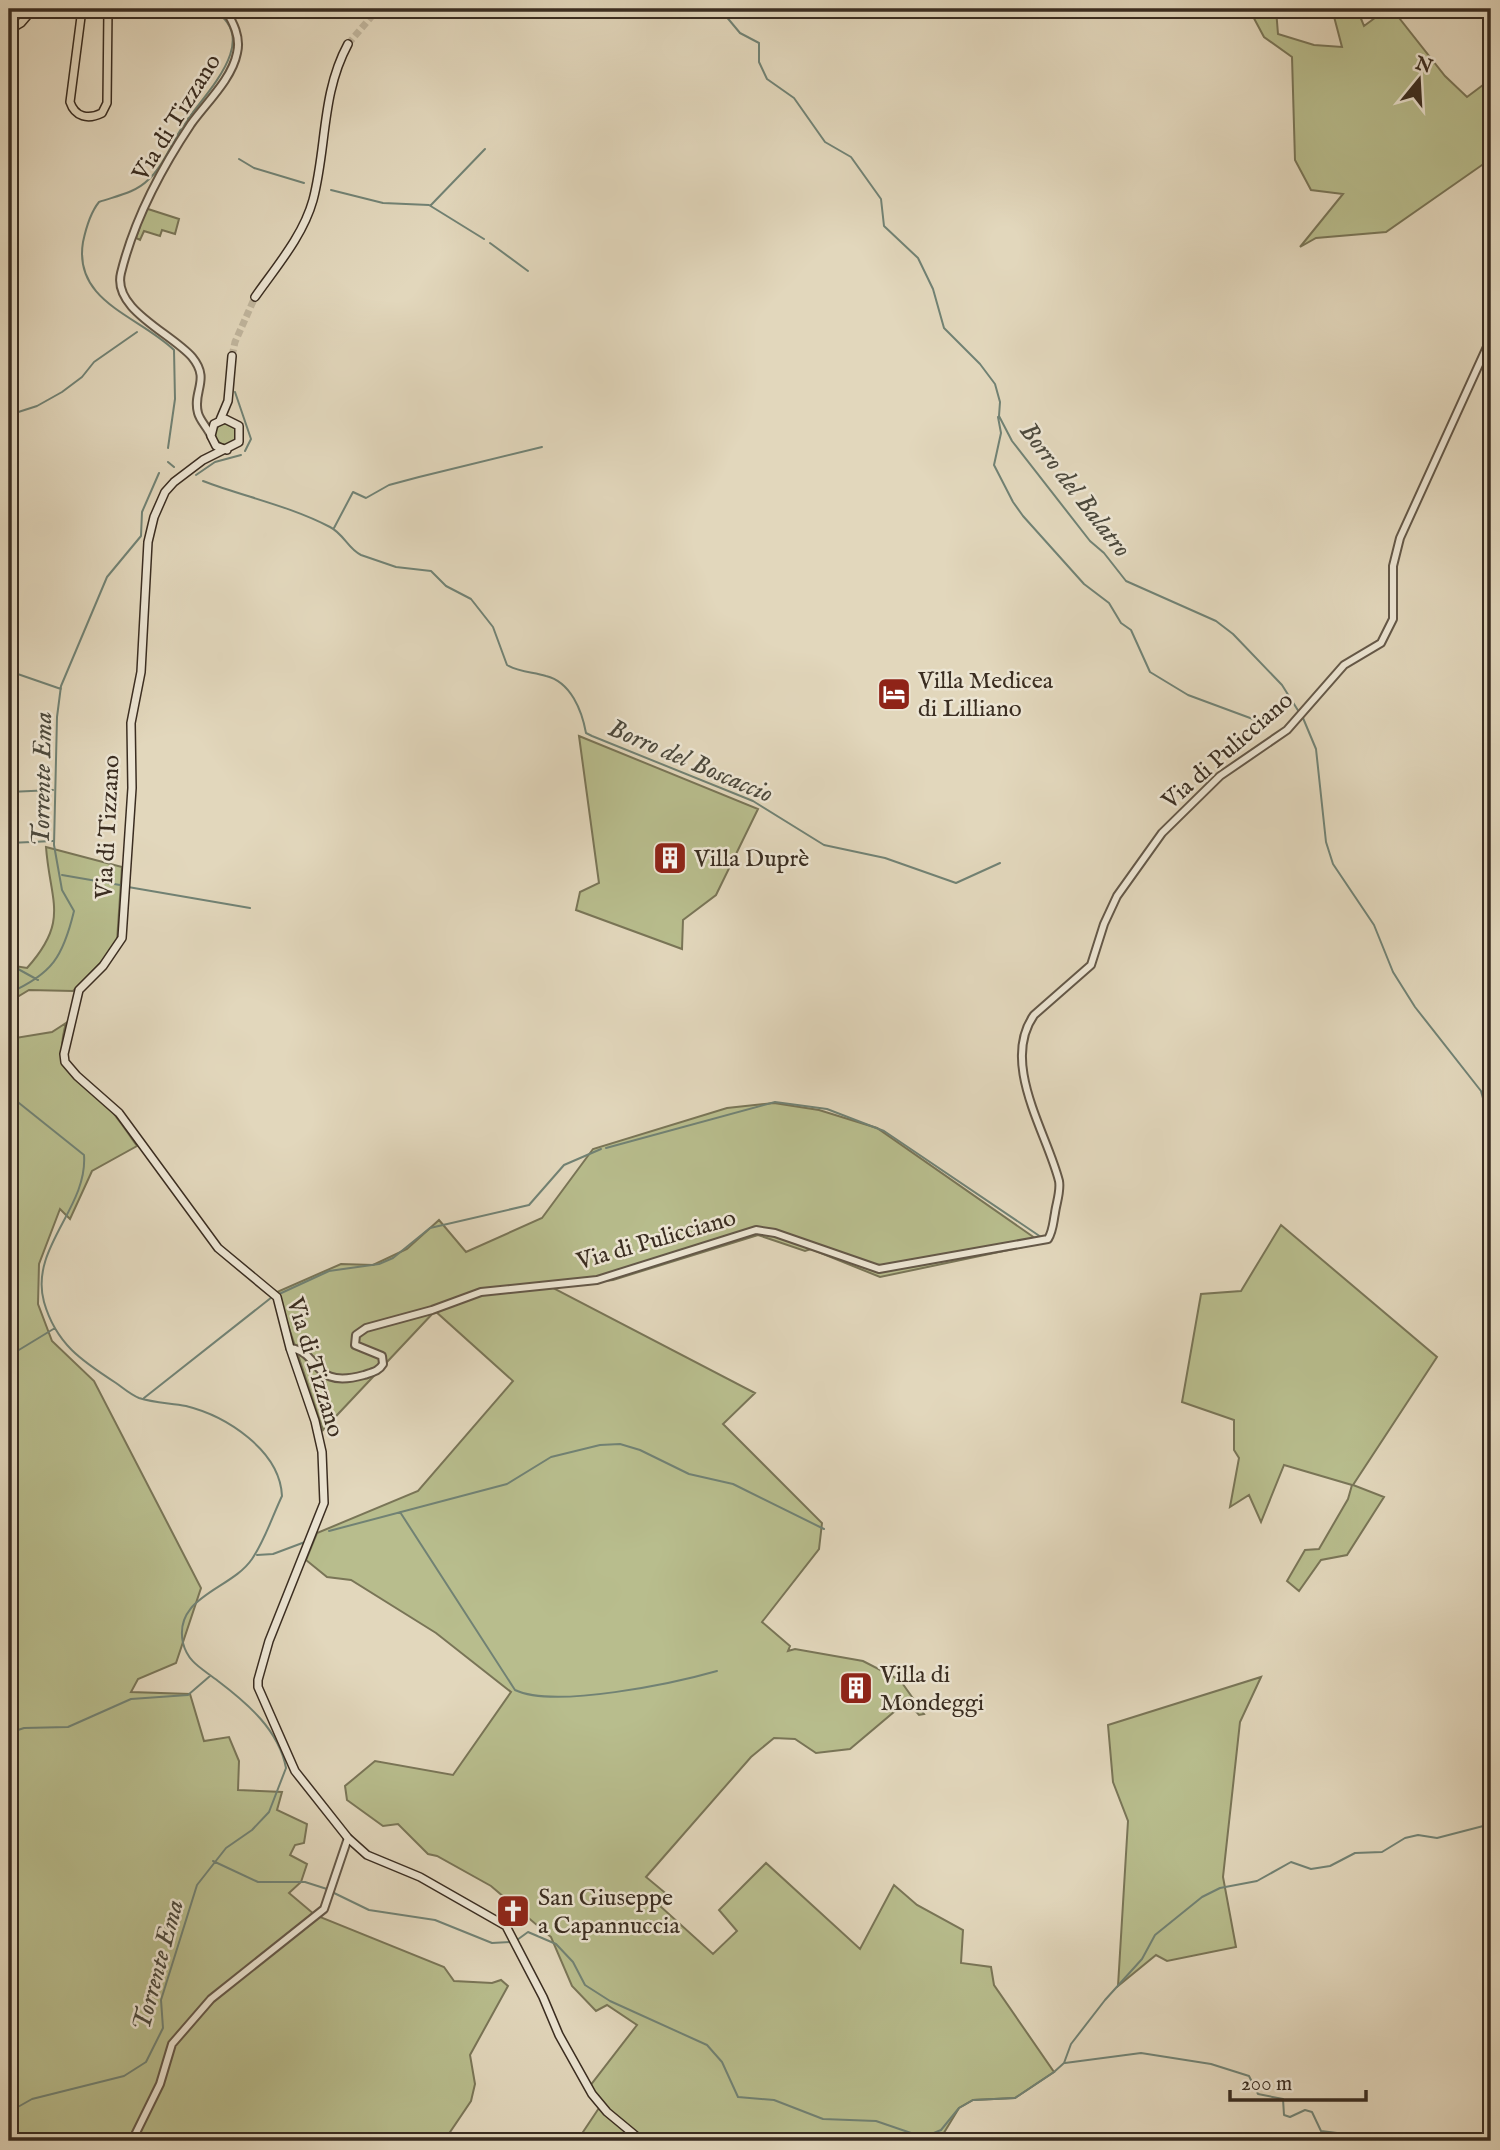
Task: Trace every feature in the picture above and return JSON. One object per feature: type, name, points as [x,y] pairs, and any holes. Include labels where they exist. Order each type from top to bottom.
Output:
[{"type":"main road","points":[[9,30],[21,23],[33,9]]},
{"type":"main road","points":[[82,9],[70,102],[77,113],[89,118],[102,113],[107,103],[108,9]]},
{"type":"main road","points":[[255,297],[294,240],[312,203],[334,72],[348,44]]},
{"type":"main road","points":[[211,437],[216,446],[227,450],[240,440],[241,431],[236,423],[230,393],[232,356]]},
{"type":"main road","name":"Via di Tizzano","points":[[230,393],[226,409],[206,452],[165,492],[148,542],[142,661],[131,723],[132,788],[122,938],[109,958],[79,989],[64,1054],[65,1062],[119,1113],[218,1248],[231,1262],[276,1295],[322,1452],[324,1503],[269,1641],[258,1687],[298,1777],[348,1838],[367,1855],[421,1877],[506,1926],[520,1948],[559,2035],[592,2094],[607,2112],[642,2141]]},
{"type":"main road","points":[[218,422],[228,419],[236,423]]},
{"type":"main road","name":"Via di Tizzano","points":[[195,465],[227,450]]},
{"type":"street","name":"Via di Tizzano","points":[[200,417],[198,405],[202,378],[197,364],[178,344],[126,303],[120,282],[144,205],[190,127],[232,68],[238,42],[234,24],[225,9]]},
{"type":"street","name":"Via di Pulicciano","points":[[290,1348],[298,1350],[327,1375],[347,1379],[378,1370],[383,1364],[382,1356],[360,1349],[354,1343],[355,1335],[366,1328],[432,1310],[488,1290],[597,1280],[756,1230],[775,1233],[879,1269],[1048,1239],[1052,1230],[1059,1184],[1026,1081],[1025,1035],[1028,1024],[1034,1015],[1091,965],[1104,924],[1117,896],[1161,832],[1220,776],[1287,730],[1345,665],[1381,643],[1393,619],[1393,566],[1400,538],[1491,338]]},
{"type":"street","points":[[200,417],[209,423],[218,422]]},
{"type":"street","points":[[200,417],[211,437]]},
{"type":"street","points":[[132,2141],[160,2084],[172,2044],[180,2032],[211,1999],[316,1919],[324,1909],[348,1838]]},
{"type":"green space","points":[[1249,9],[1276,9],[1278,34],[1314,45],[1342,47],[1332,9],[1357,9],[1364,26],[1387,9],[1392,9],[1445,76],[1467,97],[1491,79],[1491,168],[1482,165],[1386,232],[1316,238],[1300,247],[1343,194],[1311,190],[1295,160],[1292,57],[1264,37]]},
{"type":"green space","points":[[148,209],[179,219],[175,234],[162,230],[160,236],[144,231],[140,240],[136,238]]},
{"type":"green space","points":[[226,423],[234,426],[237,434],[234,442],[226,445],[218,442],[215,434],[218,426]]},
{"type":"green space","points":[[579,736],[758,809],[716,895],[683,920],[682,949],[576,910],[580,892],[599,883]]},
{"type":"green space","points":[[46,847],[122,867],[117,941],[109,954],[73,991],[29,990],[9,1002],[9,973],[15,966],[27,968],[49,937],[53,923],[53,897]]},
{"type":"green space","points":[[66,1023],[62,1051],[68,1070],[109,1108],[137,1146],[92,1171],[70,1219],[60,1209],[39,1264],[38,1304],[52,1341],[94,1381],[201,1588],[176,1663],[138,1679],[131,1692],[190,1694],[204,1741],[229,1737],[239,1761],[238,1790],[282,1792],[277,1810],[307,1824],[304,1843],[295,1845],[290,1855],[307,1864],[301,1882],[289,1893],[315,1915],[444,1967],[454,1981],[492,1983],[501,1980],[508,1986],[470,2055],[475,2084],[471,2101],[444,2141],[9,2141],[9,1039],[52,1032]]},
{"type":"green space","points":[[774,1103],[819,1110],[877,1128],[1042,1243],[880,1277],[811,1249],[805,1251],[758,1235],[613,1280],[551,1287],[755,1393],[723,1424],[822,1523],[819,1549],[762,1622],[790,1646],[788,1651],[795,1649],[863,1661],[900,1680],[924,1714],[919,1715],[907,1701],[850,1749],[816,1753],[795,1739],[774,1738],[751,1757],[646,1877],[669,1896],[660,1906],[713,1954],[737,1931],[719,1910],[766,1863],[860,1949],[894,1885],[917,1905],[963,1930],[961,1963],[991,1967],[994,1985],[1054,2072],[1015,2098],[973,2100],[959,2108],[942,2136],[932,2141],[577,2141],[599,2108],[590,2086],[637,2025],[607,2005],[596,2011],[572,1986],[551,1937],[491,1886],[437,1856],[428,1854],[398,1824],[383,1826],[347,1800],[345,1786],[375,1761],[453,1775],[511,1692],[436,1633],[351,1580],[327,1577],[306,1560],[317,1533],[418,1491],[513,1381],[435,1311],[323,1430],[277,1292],[341,1264],[373,1265],[407,1249],[439,1220],[466,1252],[542,1218],[593,1149],[727,1108]]},
{"type":"green space","points":[[1281,1225],[1437,1357],[1353,1485],[1384,1497],[1347,1555],[1321,1560],[1299,1591],[1287,1581],[1305,1550],[1319,1549],[1348,1499],[1352,1485],[1284,1465],[1261,1522],[1249,1495],[1230,1507],[1239,1458],[1234,1450],[1234,1420],[1182,1402],[1201,1294],[1241,1291]]},
{"type":"green space","points":[[1261,1677],[1240,1722],[1223,1877],[1236,1947],[1167,1961],[1156,1955],[1118,1986],[1128,1821],[1113,1782],[1108,1725]]},
{"type":"waterway","name":"Torrente Ema","points":[[168,448],[175,399],[174,350],[98,294],[88,279],[83,262],[83,242],[87,226],[99,202],[125,194],[153,175],[183,126],[225,67],[231,51],[232,35],[226,21],[211,9]]},
{"type":"waterway","name":"Borro del Balatro","points":[[720,9],[740,33],[759,43],[759,62],[767,79],[794,98],[825,142],[851,157],[881,199],[884,226],[918,258],[933,289],[944,328],[980,364],[995,384],[1000,402],[999,416],[1012,441],[1090,541],[1104,553],[1126,581],[1216,621],[1233,634],[1282,685],[1299,712]]},
{"type":"waterway","points":[[431,205],[485,149]]},
{"type":"waterway","points":[[239,159],[254,168],[304,183]]},
{"type":"waterway","points":[[331,190],[383,203],[429,205],[484,239]]},
{"type":"waterway","points":[[490,243],[528,271]]},
{"type":"waterway","points":[[9,415],[37,406],[62,392],[82,377],[94,362],[137,332]]},
{"type":"waterway","points":[[235,392],[251,439],[245,451]]},
{"type":"waterway","points":[[998,417],[1001,433],[994,465],[1013,502],[1084,584],[1109,603],[1121,623],[1131,630],[1150,672],[1188,695],[1269,725]]},
{"type":"waterway","points":[[334,528],[353,492],[366,498],[389,485],[542,447]]},
{"type":"waterway","points":[[196,475],[215,462],[241,455]]},
{"type":"waterway","name":"Borro del Boscaccio","points":[[168,462],[174,467]]},
{"type":"waterway","name":"Torrente Ema","points":[[9,993],[46,971],[60,952],[70,927],[74,911],[62,890],[54,845],[57,717],[61,686],[107,577],[141,536],[142,512],[159,473]]},
{"type":"waterway","name":"Borro del Boscaccio","points":[[203,481],[315,520],[335,530],[361,555],[396,567],[431,571],[446,586],[471,599],[493,627],[507,665],[555,679],[569,691],[582,716],[586,733],[592,736],[753,801],[824,845],[885,858],[956,883],[1000,863]]},
{"type":"waterway","points":[[9,671],[61,689]]},
{"type":"waterway","name":"Borro del Balatro","points":[[1303,718],[1316,749],[1326,842],[1333,864],[1374,925],[1393,972],[1415,1007],[1481,1091],[1491,1127]]},
{"type":"waterway","points":[[9,792],[53,790]]},
{"type":"waterway","points":[[9,843],[53,841]]},
{"type":"waterway","points":[[62,875],[120,885]]},
{"type":"waterway","points":[[128,887],[250,908]]},
{"type":"waterway","points":[[9,964],[38,980]]},
{"type":"waterway","name":"Torrente Ema","points":[[9,1095],[84,1155],[83,1174],[77,1193],[44,1264],[44,1302],[49,1317],[63,1340],[81,1359],[136,1397],[186,1406],[233,1427],[261,1450],[279,1479],[282,1496],[252,1559],[243,1570],[195,1604],[182,1627],[183,1643],[188,1656],[260,1719],[276,1741],[286,1768],[269,1812],[252,1830],[226,1848],[197,1885],[161,2000],[163,2028],[146,2062],[124,2076],[32,2099],[9,2112]]},
{"type":"waterway","points":[[606,1148],[775,1102],[827,1109],[884,1131],[1041,1237]]},
{"type":"waterway","points":[[277,1295],[329,1271],[379,1264],[393,1258],[430,1228],[529,1205],[564,1165],[601,1149]]},
{"type":"waterway","points":[[144,1398],[272,1297]]},
{"type":"waterway","points":[[9,1356],[55,1328]]},
{"type":"waterway","points":[[329,1531],[507,1484],[551,1457],[600,1445],[620,1444],[640,1450],[689,1474],[733,1484],[824,1529]]},
{"type":"waterway","points":[[400,1512],[515,1690],[533,1695],[585,1696],[673,1682],[717,1671]]},
{"type":"waterway","points":[[257,1555],[273,1554],[305,1542]]},
{"type":"waterway","points":[[9,1733],[24,1728],[68,1727],[131,1699],[188,1695],[210,1676]]},
{"type":"waterway","points":[[517,1940],[528,1932],[556,1944],[573,1962],[585,1985],[610,2001],[707,2045],[722,2062],[738,2097],[774,2100],[823,2119],[876,2121],[911,2133],[929,2135],[941,2130],[959,2108],[973,2100],[1015,2098],[1054,2072],[1064,2063],[1071,2044],[1105,2000],[1142,1959],[1155,1935],[1202,1897],[1220,1888],[1257,1881],[1291,1862],[1311,1869],[1330,1866],[1355,1853],[1382,1852],[1405,1838],[1418,1835],[1437,1838],[1491,1824]]},
{"type":"waterway","points":[[213,1861],[258,1882],[305,1882],[327,1889]]},
{"type":"waterway","points":[[332,1892],[369,1910],[435,1920],[492,1943],[512,1942]]},
{"type":"waterway","points":[[1065,2063],[1141,2053],[1211,2064],[1249,2076],[1258,2094],[1283,2099],[1284,2115],[1290,2117],[1305,2110],[1312,2112],[1321,2131],[1337,2133],[1351,2141]]},
{"type":"waterway","points":[[1362,2141],[1378,2141]]},
{"type":"tunnel","points":[[348,44],[378,9]]},
{"type":"tunnel","points":[[232,356],[235,342],[255,297]]},
{"type":"place","name":"Villa Medicea di Lilliano","points":[[894,694]]},
{"type":"place","name":"Villa Duprè","points":[[670,858]]},
{"type":"place","name":"Villa di Mondeggi","points":[[856,1688]]},
{"type":"place","name":"San Giuseppe a Capannuccia","points":[[513,1911]]}]
